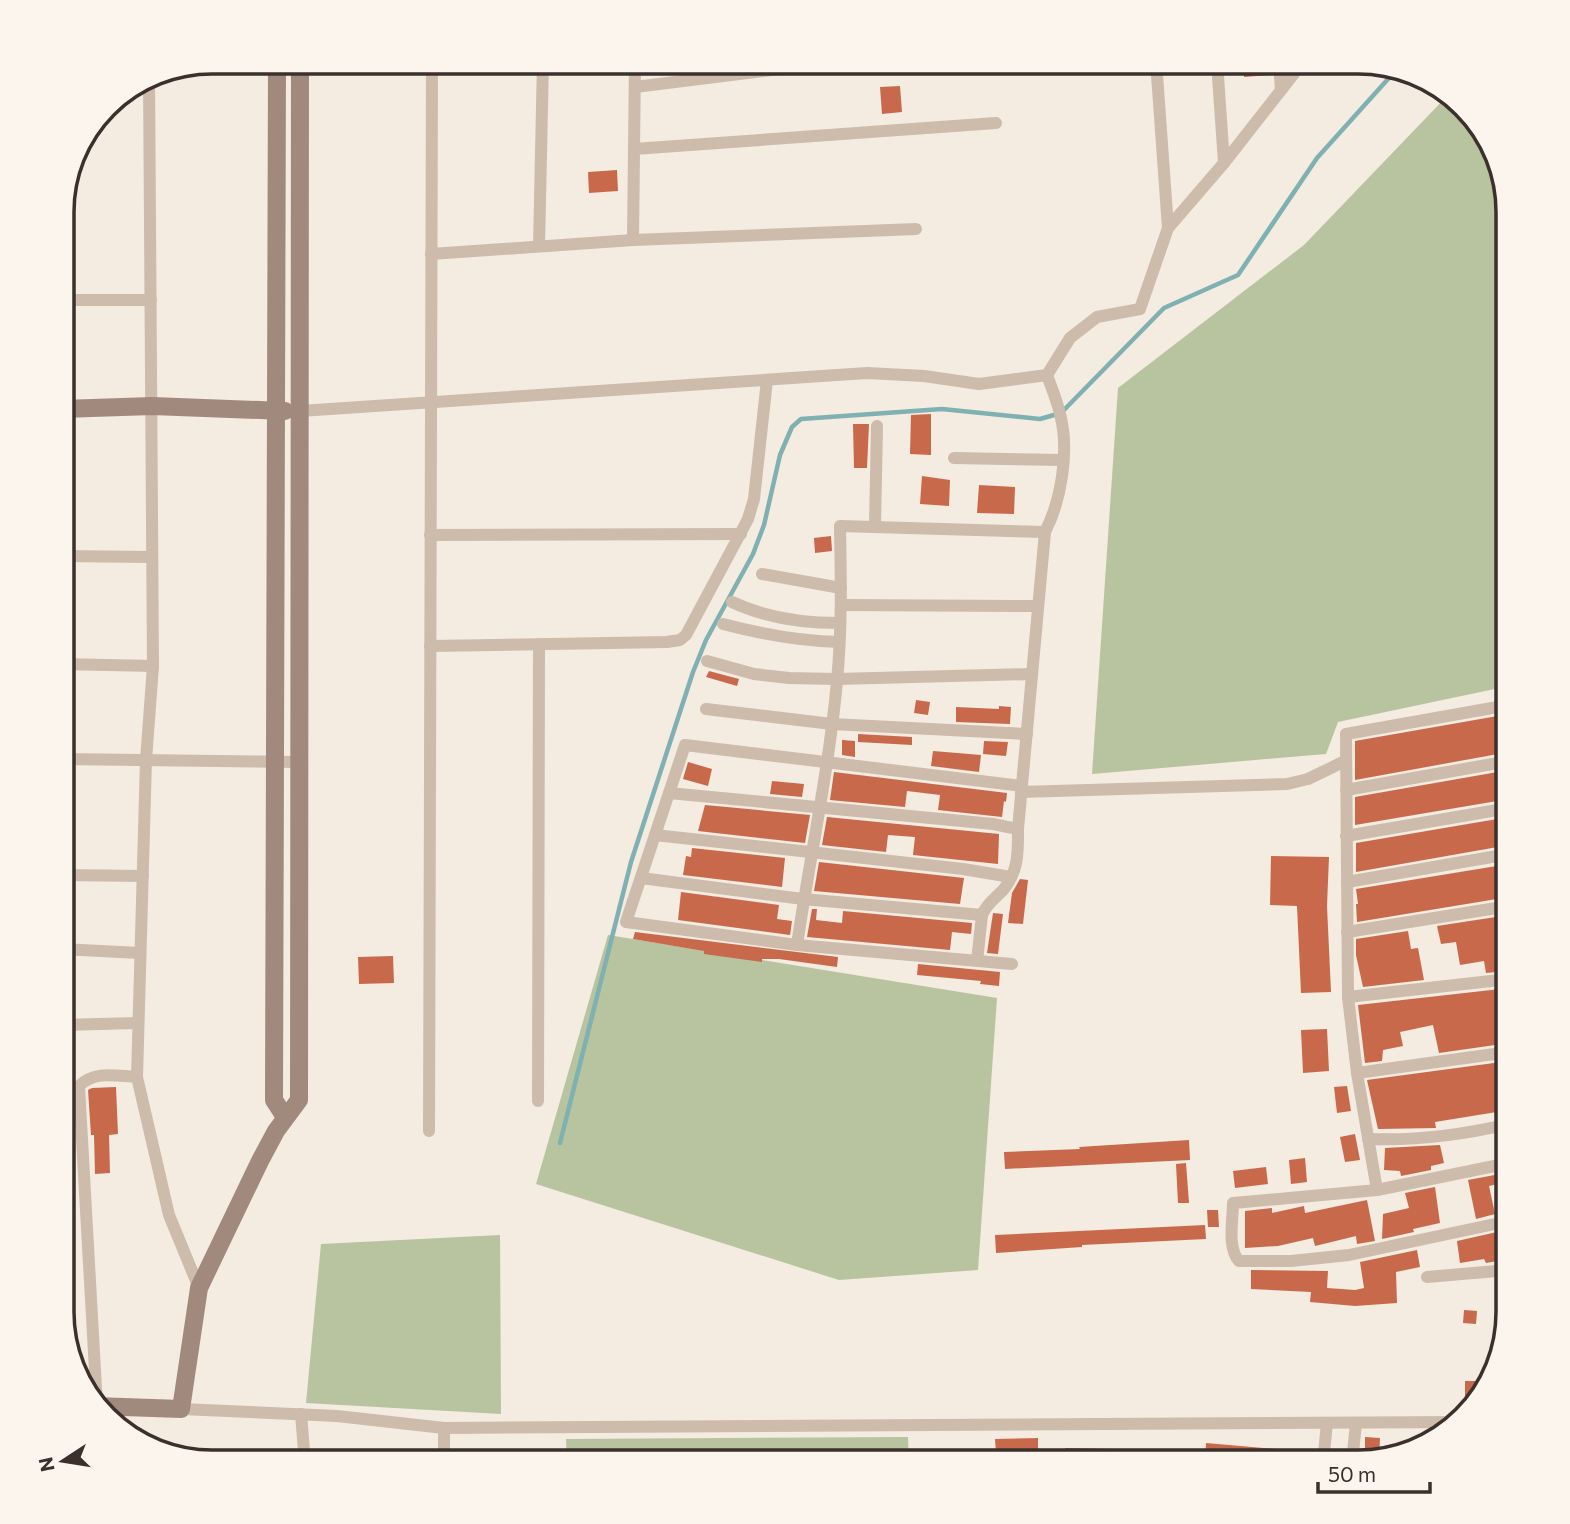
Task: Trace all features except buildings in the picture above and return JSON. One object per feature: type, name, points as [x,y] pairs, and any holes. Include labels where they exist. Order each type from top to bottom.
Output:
[{"type":"street","points":[[277,74],[274,1100],[285,1117]]},
{"type":"street","points":[[181,1409],[199,1288],[260,1161],[285,1117],[299,1100],[300,74]]},
{"type":"street","points":[[429,1131],[432,74]]},
{"type":"street","points":[[539,246],[543,74]]},
{"type":"street","points":[[633,240],[635,74]]},
{"type":"street","points":[[635,87],[739,74]]},
{"type":"street","points":[[1157,74],[1168,228]]},
{"type":"street","points":[[1218,74],[1224,163]]},
{"type":"street","points":[[1280,74],[1281,90]]},
{"type":"street","points":[[1047,375],[1070,338],[1097,317],[1139,309],[1168,228],[1224,163],[1294,74]]},
{"type":"street","points":[[149,89],[153,666],[146,760],[137,1077],[169,1216],[199,1288]]},
{"type":"street","points":[[634,149],[996,123]]},
{"type":"street","points":[[431,254],[633,240],[916,229]]},
{"type":"street","points":[[74,300],[150,300]]},
{"type":"street","points":[[74,409],[152,406],[300,411],[867,373],[924,376],[979,384],[1047,375]]},
{"type":"street","points":[[977,961],[982,915],[985,908],[1004,889],[1017,863],[1045,532],[1060,494],[1063,460],[1062,420],[1047,375]]},
{"type":"street","points":[[430,646],[680,640],[686,635],[741,534],[754,499],[767,380]]},
{"type":"street","points":[[874,526],[877,426]]},
{"type":"street","points":[[954,458],[1063,460]]},
{"type":"street","points":[[797,945],[837,679],[841,605],[840,526],[1045,532]]},
{"type":"street","points":[[430,535],[741,534]]},
{"type":"street","points":[[74,556],[152,557]]},
{"type":"street","points":[[762,574],[841,588]]},
{"type":"street","points":[[732,602],[750,611],[775,617],[840,623]]},
{"type":"street","points":[[841,605],[1038,606]]},
{"type":"street","points":[[723,624],[768,634],[839,642]]},
{"type":"street","points":[[538,1101],[539,644]]},
{"type":"street","points":[[707,661],[771,676],[837,679],[1032,674]]},
{"type":"street","points":[[74,664],[153,666]]},
{"type":"street","points":[[1377,1190],[1357,1073],[1348,997],[1346,734],[1496,707]]},
{"type":"street","points":[[706,709],[832,724],[1027,734]]},
{"type":"street","points":[[1012,964],[797,945],[626,922],[685,745],[1022,789],[1287,784],[1308,779],[1345,761]]},
{"type":"street","points":[[74,759],[300,762]]},
{"type":"street","points":[[1346,790],[1496,763]]},
{"type":"street","points":[[669,793],[993,824],[1018,829]]},
{"type":"street","points":[[1346,836],[1496,810]]},
{"type":"street","points":[[655,835],[963,869],[1011,877]]},
{"type":"street","points":[[1348,882],[1496,856]]},
{"type":"street","points":[[74,875],[143,876]]},
{"type":"street","points":[[641,878],[803,899],[982,915]]},
{"type":"street","points":[[1347,932],[1496,908]]},
{"type":"street","points":[[74,950],[140,953]]},
{"type":"street","points":[[1348,997],[1496,980]]},
{"type":"street","points":[[74,1025],[138,1023]]},
{"type":"street","points":[[1357,1073],[1496,1054]]},
{"type":"street","points":[[95,1386],[79,1086],[88,1077],[99,1075],[137,1077]]},
{"type":"street","points":[[1368,1139],[1430,1138],[1496,1126]]},
{"type":"street","points":[[1496,1166],[1377,1190],[1233,1203],[1233,1248],[1239,1261],[1291,1261],[1349,1255],[1496,1225]]},
{"type":"street","points":[[1427,1277],[1496,1271]]},
{"type":"street","points":[[111,1407],[301,1414],[444,1428],[1442,1422]]},
{"type":"street","points":[[301,1414],[304,1450]]},
{"type":"street","points":[[1324,1450],[1326,1423]]},
{"type":"street","points":[[1353,1450],[1356,1423]]},
{"type":"street","points":[[444,1428],[444,1450]]},
{"type":"green space","points":[[1442,101],[1462,120],[1478,142],[1489,167],[1496,202],[1496,689],[1338,722],[1326,754],[1092,774],[1118,388],[1304,245]]},
{"type":"green space","points":[[608,935],[997,998],[978,1270],[839,1280],[536,1184]]},
{"type":"green space","points":[[500,1235],[501,1414],[306,1403],[321,1244]]},
{"type":"green space","points":[[908,1437],[908,1450],[566,1450],[566,1439]]},
{"type":"waterway","points":[[560,1143],[631,862],[693,672],[706,640],[753,554],[764,525],[780,455],[792,427],[801,419],[942,409],[1040,419],[1061,413],[1164,308],[1238,275],[1317,158],[1390,77]]}]
